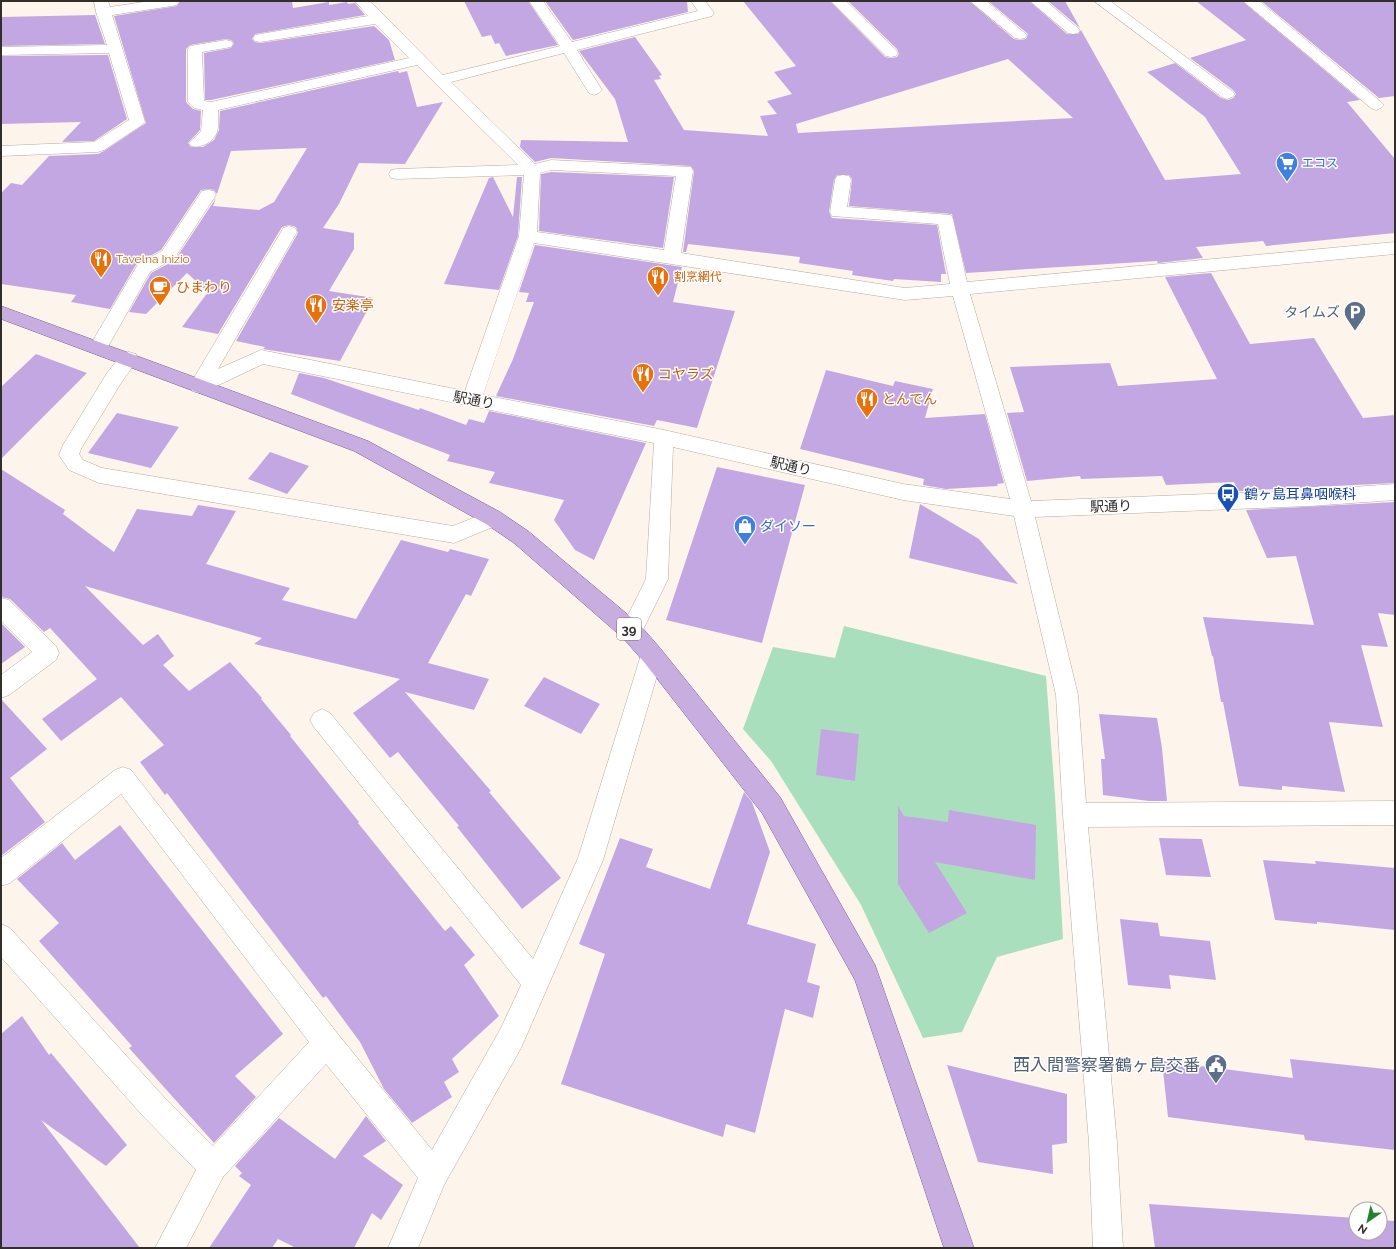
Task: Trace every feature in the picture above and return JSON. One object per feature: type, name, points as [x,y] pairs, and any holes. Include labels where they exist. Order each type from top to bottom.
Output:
[{"type":"main road","name":"39","points":[[1,312],[361,446],[493,518],[521,537],[631,631],[652,655],[771,805],[866,974],[959,1248]]},
{"type":"street","points":[[362,1],[532,170],[528,236],[472,400]]},
{"type":"street","points":[[536,1],[594,90]]},
{"type":"street","points":[[440,80],[707,13],[698,1]]},
{"type":"street","points":[[838,1],[891,53]]},
{"type":"street","points":[[977,1],[1020,35]]},
{"type":"street","points":[[1037,1],[1073,30]]},
{"type":"street","points":[[1101,1],[1228,94]]},
{"type":"street","points":[[1250,1],[1376,105]]},
{"type":"street","points":[[1,151],[98,147],[137,122],[102,7],[172,2]]},
{"type":"street","points":[[260,38],[378,18]]},
{"type":"street","points":[[226,44],[195,49],[196,102],[200,105],[211,106],[420,60]]},
{"type":"street","points":[[1,50],[115,50]]},
{"type":"street","points":[[198,143],[209,133],[211,106]]},
{"type":"street","points":[[397,174],[532,170],[551,165],[685,171],[672,257]]},
{"type":"street","points":[[843,180],[838,212],[946,219],[960,289],[1023,509],[1067,694],[1075,815],[1103,1143],[1108,1248]]},
{"type":"street","points":[[98,347],[144,268],[168,255],[208,195]]},
{"type":"street","points":[[199,386],[289,232]]},
{"type":"street","points":[[528,236],[905,294],[1395,248]]},
{"type":"street","name":"駅通り","points":[[199,386],[262,357],[664,437],[904,492],[1023,509],[1310,498],[1395,492]]},
{"type":"street","points":[[129,359],[114,378],[73,445],[69,455],[76,465],[99,475],[454,535],[493,518]]},
{"type":"street","points":[[631,631],[657,579],[664,437]]},
{"type":"street","points":[[1,607],[48,653],[1,688]]},
{"type":"street","points":[[403,1248],[434,1175],[511,1038],[590,860],[652,655]]},
{"type":"street","points":[[322,720],[535,982]]},
{"type":"street","points":[[1,874],[123,778],[327,1043],[434,1175]]},
{"type":"street","points":[[1075,815],[1395,813]]},
{"type":"street","points":[[1,937],[153,1106],[213,1167]]},
{"type":"street","points":[[170,1248],[213,1167],[327,1043]]},
{"type":"green space","points":[[844,626],[1046,676],[1055,796],[1063,939],[997,957],[962,1032],[923,1038],[861,905],[771,761],[743,729],[773,647],[835,658]]},
{"type":"building","points":[[180,1],[292,1],[293,8],[329,2],[329,5],[347,2],[348,4],[355,3],[365,15],[255,34],[252,39],[255,42],[260,43],[374,26],[389,40],[395,60],[211,100],[205,100],[204,53],[231,48],[234,43],[231,40],[226,39],[190,45],[186,49],[186,102],[193,109],[201,111],[200,130],[188,143],[191,147],[203,147],[214,140],[219,130],[220,111],[398,71],[399,73],[407,71],[417,107],[443,102],[405,164],[359,163],[339,204],[323,228],[354,233],[354,249],[329,291],[374,298],[340,361],[263,349],[265,347],[236,341],[298,233],[296,227],[289,225],[282,227],[218,334],[182,327],[208,292],[187,273],[146,314],[129,312],[151,273],[175,260],[216,198],[213,206],[259,210],[274,202],[307,148],[231,151],[217,194],[214,190],[201,190],[161,250],[137,263],[110,309],[71,302],[76,295],[1,284],[1,193],[11,183],[22,185],[49,156],[98,154],[146,123],[114,16],[177,6]]},
{"type":"building","points":[[464,1],[528,1],[558,45],[506,56],[499,43],[495,44],[491,35],[482,37]]},
{"type":"building","points":[[545,1],[687,1],[688,12],[573,40]]},
{"type":"building","points":[[743,1],[830,1],[885,57],[891,58],[897,57],[899,54],[897,49],[848,1],[969,1],[1014,39],[1020,40],[1026,39],[1028,34],[988,1],[1029,1],[1067,34],[1078,34],[1081,30],[1165,180],[1241,174],[1205,117],[1147,72],[1175,63],[1221,98],[1228,100],[1233,98],[1236,94],[1233,90],[1190,58],[1246,40],[1196,1],[1242,1],[1360,100],[1347,102],[1395,159],[1395,233],[1266,246],[1263,241],[1196,247],[1203,258],[1158,263],[1157,261],[966,273],[952,214],[849,206],[852,179],[849,175],[837,175],[834,180],[829,212],[832,218],[937,225],[946,274],[941,274],[941,282],[894,279],[893,281],[852,275],[853,271],[799,263],[800,257],[688,244],[686,252],[683,252],[694,171],[691,166],[551,158],[535,162],[520,147],[521,140],[628,142],[615,99],[579,51],[635,37],[662,75],[659,76],[661,79],[654,80],[684,130],[768,136],[760,116],[777,114],[767,101],[792,94],[774,72],[796,66]],"holes":[[[1008,59],[1073,118],[798,133],[796,124]]]},
{"type":"building","points":[[1048,1],[1065,1],[1080,28]]},
{"type":"building","points":[[1261,1],[1395,1],[1395,96],[1379,98]]},
{"type":"building","points":[[95,15],[105,44],[1,46],[1,17]]},
{"type":"building","points":[[108,55],[127,119],[94,141],[62,142],[81,122],[1,124],[1,56]]},
{"type":"building","points":[[551,172],[674,177],[663,248],[539,231],[541,174]]},
{"type":"building","points":[[493,177],[513,217],[517,177],[522,177],[518,236],[499,290],[444,284],[489,178]]},
{"type":"building","points":[[535,245],[682,267],[673,302],[735,311],[697,428],[657,420],[654,426],[496,396],[513,359],[534,302],[526,302],[529,293],[519,292]]},
{"type":"building","points":[[1211,273],[1250,344],[1314,338],[1363,418],[1395,415],[1395,483],[1238,491],[1234,482],[1166,485],[1162,476],[1081,479],[1080,476],[1027,481],[1007,413],[1024,412],[1010,367],[1110,363],[1118,386],[1217,379],[1165,277]]},
{"type":"building","points":[[36,354],[87,373],[1,459],[1,387]]},
{"type":"building","name":"とんでん","points":[[826,370],[893,386],[895,381],[933,389],[925,418],[985,414],[1004,483],[997,484],[998,486],[946,489],[923,485],[924,479],[800,449]]},
{"type":"building","points":[[299,373],[324,378],[419,410],[420,408],[466,425],[469,419],[484,423],[489,411],[646,443],[594,560],[575,550],[554,520],[564,500],[489,483],[495,472],[447,461],[450,455],[291,394]]},
{"type":"building","points":[[117,413],[179,427],[151,468],[88,453]]},
{"type":"building","points":[[270,452],[309,466],[287,494],[248,479]]},
{"type":"building","points":[[717,467],[805,485],[762,643],[666,620]]},
{"type":"building","points":[[1,469],[65,510],[63,514],[114,552],[137,509],[192,516],[198,505],[236,511],[206,564],[290,588],[282,600],[356,619],[401,540],[448,552],[450,549],[489,559],[471,596],[466,594],[428,663],[489,679],[474,710],[405,692],[491,791],[489,792],[561,878],[522,909],[457,827],[459,826],[398,752],[390,758],[353,713],[400,679],[254,644],[262,638],[85,586],[143,645],[158,634],[174,656],[163,665],[189,691],[230,662],[262,698],[261,699],[359,822],[358,823],[445,931],[451,926],[475,955],[464,965],[499,1016],[452,1059],[459,1072],[444,1082],[452,1097],[412,1123],[384,1089],[360,1042],[326,996],[323,998],[167,793],[165,795],[140,762],[164,745],[121,697],[61,741],[42,719],[97,679],[50,628],[44,632],[10,599],[1,597]]},
{"type":"building","points":[[1395,502],[1395,615],[1378,613],[1388,647],[1361,645],[1383,727],[1329,722],[1345,792],[1282,786],[1282,790],[1239,786],[1223,702],[1221,702],[1213,656],[1203,617],[1314,625],[1296,556],[1267,558],[1246,510]]},
{"type":"building","points":[[920,504],[979,539],[1018,584],[909,558]]},
{"type":"building","points":[[1,623],[25,647],[1,664]]},
{"type":"building","points":[[544,677],[600,704],[581,734],[524,706]]},
{"type":"building","points":[[1,699],[47,749],[10,778],[45,822],[1,856]]},
{"type":"building","points":[[1099,714],[1157,718],[1162,748],[1167,801],[1149,801],[1103,795],[1101,759],[1105,759]]},
{"type":"building","points":[[821,729],[859,734],[855,781],[816,775]]},
{"type":"building","points":[[744,792],[752,802],[770,852],[747,924],[816,944],[807,982],[820,986],[813,1018],[785,1009],[755,1133],[726,1124],[723,1137],[561,1084],[605,954],[579,944],[620,838],[653,849],[646,867],[710,889]]},
{"type":"building","points":[[898,806],[904,816],[948,822],[949,810],[1036,825],[1035,880],[935,862],[967,913],[929,933],[898,884]]},
{"type":"building","points":[[120,825],[283,1034],[235,1076],[256,1097],[214,1143],[129,1048],[132,1046],[39,941],[59,923],[17,879],[62,843],[75,860]]},
{"type":"building","points":[[1159,838],[1202,839],[1211,877],[1166,875]]},
{"type":"building","points":[[1263,860],[1316,864],[1315,861],[1395,868],[1395,930],[1317,922],[1317,924],[1275,920]]},
{"type":"building","points":[[1120,919],[1158,923],[1160,936],[1210,941],[1216,980],[1169,975],[1171,989],[1128,985]]},
{"type":"building","points":[[22,1016],[49,1055],[51,1053],[127,1145],[106,1166],[41,1120],[140,1248],[1,1248],[1,1034]]},
{"type":"building","points":[[1290,1059],[1395,1070],[1395,1150],[1305,1140],[1304,1135],[1168,1117],[1162,1061],[1293,1078]]},
{"type":"building","points":[[947,1065],[1067,1094],[1067,1143],[1052,1145],[1053,1174],[978,1162]]},
{"type":"building","points":[[366,1116],[386,1141],[363,1156],[403,1185],[381,1220],[372,1213],[354,1248],[296,1248],[278,1239],[272,1248],[209,1248],[251,1185],[239,1176],[242,1173],[235,1166],[279,1118],[335,1159]]},
{"type":"building","points":[[1149,1204],[1348,1217],[1348,1241],[1388,1241],[1388,1221],[1395,1221],[1395,1248],[1155,1248]]},
{"type":"place","name":"エコス","points":[[1287,182]]},
{"type":"place","name":"Tavelna Inizio","points":[[101,278]]},
{"type":"place","name":"割烹網代","points":[[658,296]]},
{"type":"place","name":"ひまわり","points":[[160,306]]},
{"type":"place","name":"安楽亭","points":[[316,324]]},
{"type":"place","name":"タイムズ","points":[[1355,332]]},
{"type":"place","name":"コヤラズ","points":[[643,394]]},
{"type":"place","name":"とんでん","points":[[867,418]]},
{"type":"place","name":"鶴ヶ島耳鼻咽喉科","points":[[1228,514]]},
{"type":"place","name":"ダイソー","points":[[745,546]]},
{"type":"place","name":"西入間警察署鶴ヶ島交番","points":[[1216,1084]]}]
